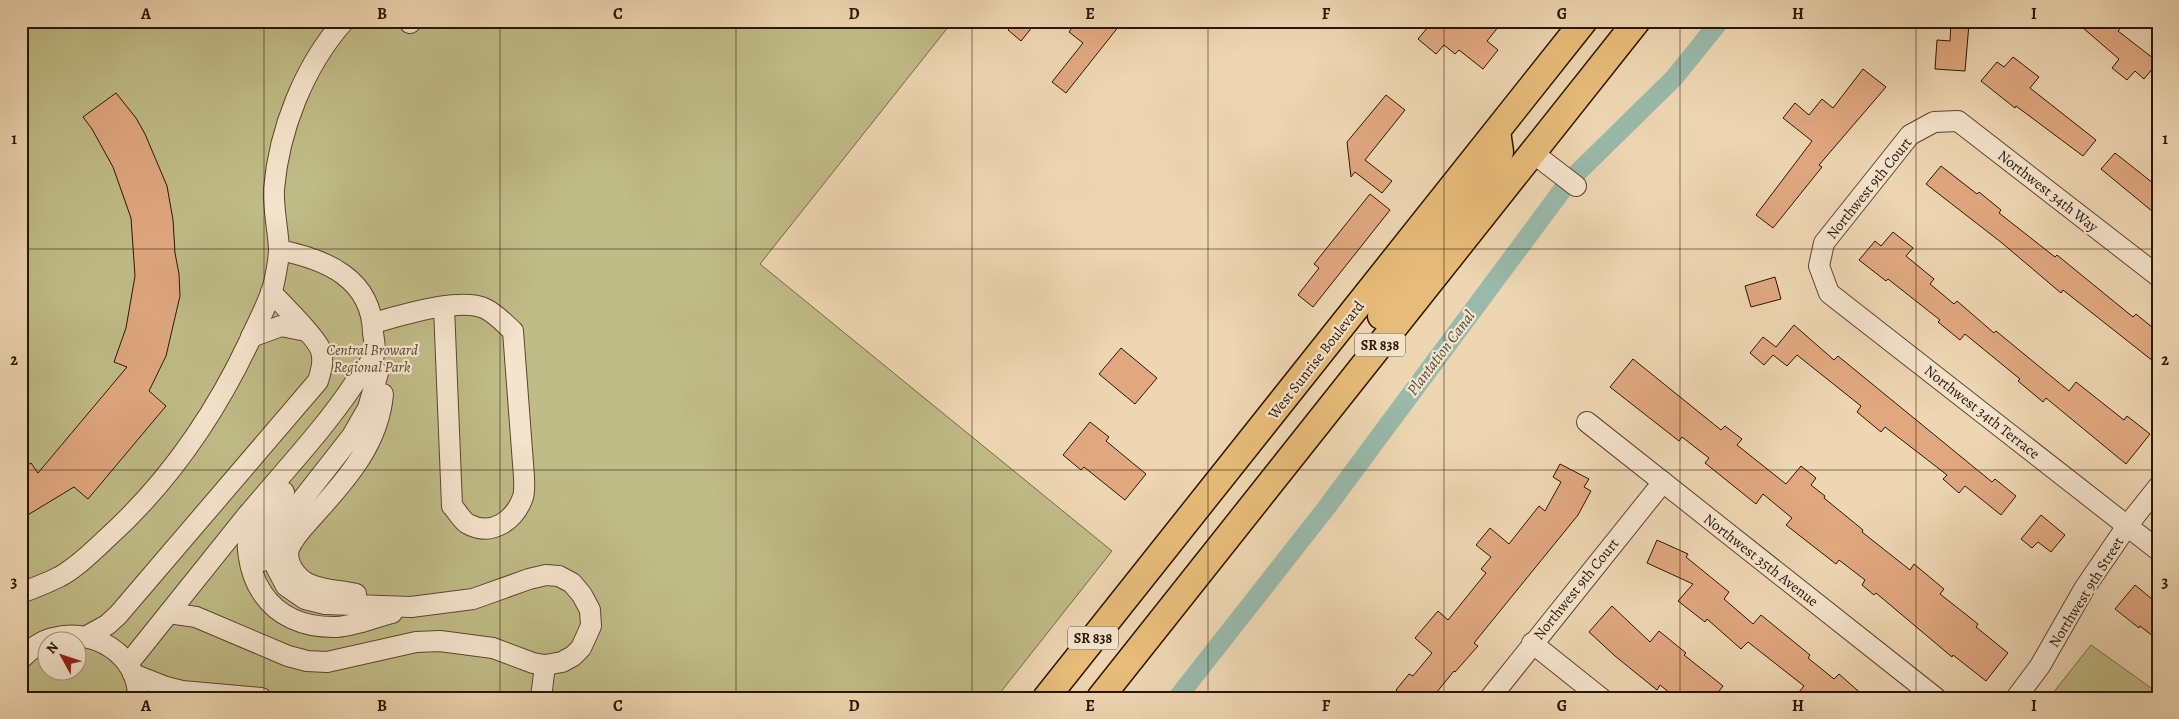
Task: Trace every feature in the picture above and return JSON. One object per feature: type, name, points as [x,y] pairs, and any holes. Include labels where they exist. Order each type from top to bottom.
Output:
[{"type":"main road","name":"West Sunrise Boulevard","points":[[1046,698],[1584,21]]},
{"type":"main road","name":"SR 838","points":[[1100,698],[1637,21]]},
{"type":"main road","points":[[1338,399],[1338,379],[1341,370],[1496,164],[1500,152],[1497,131]]},
{"type":"street","points":[[21,593],[61,576],[128,519],[156,488],[200,431],[234,373],[271,292],[279,250],[274,190],[289,118],[302,86],[324,46],[344,21]]},
{"type":"street","name":"Northwest 34th Way","points":[[1934,122],[1958,121],[2158,276]]},
{"type":"street","name":"Northwest 9th Court","points":[[1818,266],[1824,243],[1910,135],[1934,122]]},
{"type":"street","points":[[1532,153],[1569,181]]},
{"type":"street","points":[[279,250],[301,254],[324,262],[343,273],[360,292],[373,324],[376,364],[383,396],[377,424],[365,452],[341,485],[297,536],[289,550],[290,563],[296,575],[315,586],[411,607]]},
{"type":"street","name":"Northwest 34th Terrace","points":[[1818,266],[1830,293],[2158,550]]},
{"type":"street","points":[[88,636],[108,626],[118,615],[318,382],[322,364],[321,350],[315,338],[306,331],[271,292]]},
{"type":"street","points":[[373,324],[427,309],[444,307],[468,305],[485,308],[513,331],[524,468],[523,496],[510,519],[498,527],[482,529],[466,523],[452,506],[444,307]]},
{"type":"street","points":[[251,337],[281,326],[306,331]]},
{"type":"street","points":[[130,669],[169,613],[251,511],[376,364]]},
{"type":"street","points":[[169,613],[196,617],[288,656],[306,661],[327,662],[416,642],[440,641],[493,648],[545,665],[562,662],[573,656],[581,648],[591,626],[590,610],[582,595],[572,583],[559,576],[546,575],[529,579],[473,599],[411,607],[384,607],[343,614],[306,612],[290,604],[277,594],[267,580],[262,568],[261,530],[267,513],[338,427],[376,364]]},
{"type":"street","points":[[300,403],[324,425]]},
{"type":"street","name":"Northwest 35th Avenue","points":[[1587,422],[1936,698]]},
{"type":"street","name":"Northwest 9th Court","points":[[1490,698],[1532,643],[1663,482]]},
{"type":"street","name":"Northwest 9th Street","points":[[2016,698],[2040,666],[2084,589],[2127,526],[2158,487]]},
{"type":"street","points":[[251,511],[246,530],[250,567],[257,584],[268,602],[284,616],[299,623],[339,627],[411,607]]},
{"type":"street","points":[[88,636],[103,642],[116,651],[130,669],[138,698]]},
{"type":"street","points":[[1532,643],[1601,698]]},
{"type":"street","points":[[21,659],[38,644]]},
{"type":"street","points":[[541,698],[545,665]]},
{"type":"street","points":[[130,669],[166,688],[261,698]]},
{"type":"green space","name":"Central Broward Regional Park","points":[[21,21],[953,21],[760,264],[1112,551],[996,698],[21,698]]},
{"type":"green space","points":[[2091,645],[2158,693],[2158,698],[2049,698]]},
{"type":"building","points":[[1015,21],[1037,21],[1021,41],[1008,30]]},
{"type":"building","points":[[1077,21],[1123,21],[1066,93],[1052,82],[1083,43],[1069,32]]},
{"type":"building","points":[[1433,21],[1503,21],[1487,41],[1498,50],[1483,69],[1459,50],[1455,54],[1444,45],[1436,54],[1418,39]]},
{"type":"building","points":[[2075,21],[2111,21],[2120,29],[2118,31],[2158,62],[2144,79],[2135,71],[2127,80],[2112,68],[2119,59]]},
{"type":"building","points":[[1951,22],[1969,24],[1965,71],[1935,69],[1937,40],[1950,41]]},
{"type":"building","points":[[2013,57],[2039,77],[2030,88],[2096,140],[2083,156],[2016,106],[2015,108],[1981,81],[1997,62],[2004,67]]},
{"type":"building","points":[[1863,69],[1886,87],[1819,165],[1822,167],[1773,228],[1756,215],[1812,141],[1783,118],[1795,103],[1809,115],[1822,99],[1833,108]]},
{"type":"building","points":[[116,93],[136,118],[145,134],[167,186],[173,220],[180,296],[166,356],[149,391],[166,406],[88,499],[74,487],[21,519],[21,469],[31,463],[38,473],[127,367],[114,362],[126,328],[135,276],[131,218],[113,167],[92,129],[83,117]]},
{"type":"building","points":[[1386,95],[1405,110],[1365,160],[1392,181],[1382,193],[1355,172],[1351,177],[1347,142]]},
{"type":"building","points":[[2115,153],[2158,187],[2158,216],[2101,169]]},
{"type":"building","points":[[1941,166],[1977,194],[1979,192],[2001,210],[1999,213],[2055,257],[2057,255],[2133,317],[2136,314],[2158,332],[2158,365],[2063,290],[2061,293],[2002,243],[1926,184]]},
{"type":"building","points":[[1370,194],[1390,210],[1313,307],[1298,295],[1319,268],[1314,264]]},
{"type":"building","points":[[1893,232],[1913,248],[1906,256],[1934,279],[1930,284],[1954,304],[1957,301],[1994,333],[1996,331],[2069,391],[2076,382],[2124,420],[2127,416],[2150,434],[2126,464],[2046,398],[2043,402],[2018,381],[2020,379],[1965,334],[1960,340],[1938,322],[1940,320],[1888,279],[1886,281],[1859,260],[1875,241],[1881,246]]},
{"type":"building","points":[[1775,277],[1781,299],[1751,307],[1745,286]]},
{"type":"building","points":[[1794,325],[1834,360],[1838,356],[1992,482],[1995,479],[2016,496],[2001,515],[1965,486],[1959,493],[1943,479],[1947,475],[1885,427],[1881,432],[1857,412],[1861,406],[1797,355],[1787,366],[1773,355],[1764,365],[1750,353],[1763,337],[1776,347]]},
{"type":"building","points":[[1121,348],[1157,378],[1135,404],[1099,374]]},
{"type":"building","points":[[1633,359],[1721,430],[1725,426],[1742,439],[1737,445],[1786,484],[1801,466],[1816,478],[1811,485],[1863,530],[1862,532],[1910,570],[1914,564],[1944,589],[1940,594],[1978,624],[1976,627],[2008,653],[1986,681],[1953,655],[1952,657],[1876,593],[1874,595],[1862,585],[1865,580],[1839,560],[1836,564],[1786,525],[1792,518],[1763,494],[1756,504],[1705,463],[1709,458],[1682,437],[1679,441],[1610,387]]},
{"type":"building","points":[[1090,422],[1109,437],[1106,441],[1146,474],[1125,500],[1084,467],[1081,470],[1063,455]]},
{"type":"building","points":[[1560,464],[1589,479],[1584,487],[1591,491],[1578,515],[1474,643],[1478,646],[1432,698],[1406,698],[1396,690],[1409,674],[1413,676],[1432,653],[1415,638],[1438,611],[1448,620],[1486,573],[1481,569],[1491,557],[1476,545],[1490,528],[1509,544],[1539,506],[1545,511],[1561,482],[1553,477]]},
{"type":"building","points":[[2041,515],[2065,535],[2051,552],[2038,542],[2032,548],[2021,539]]},
{"type":"building","points":[[1657,540],[1688,554],[1686,557],[1729,592],[1724,599],[1753,624],[1761,615],[1810,655],[1808,658],[1834,679],[1839,674],[1866,698],[1794,698],[1804,686],[1748,642],[1741,649],[1707,619],[1705,622],[1678,601],[1693,584],[1647,563]]},
{"type":"building","points":[[2135,585],[2158,604],[2158,640],[2115,609]]},
{"type":"building","points":[[1612,606],[1650,642],[1659,631],[1686,653],[1684,655],[1723,686],[1714,698],[1676,698],[1660,685],[1657,690],[1615,656],[1589,632]]},
{"type":"waterway","name":"Plantation Canal","points":[[1177,698],[1327,507],[1569,181],[1674,78],[1720,21]]}]
